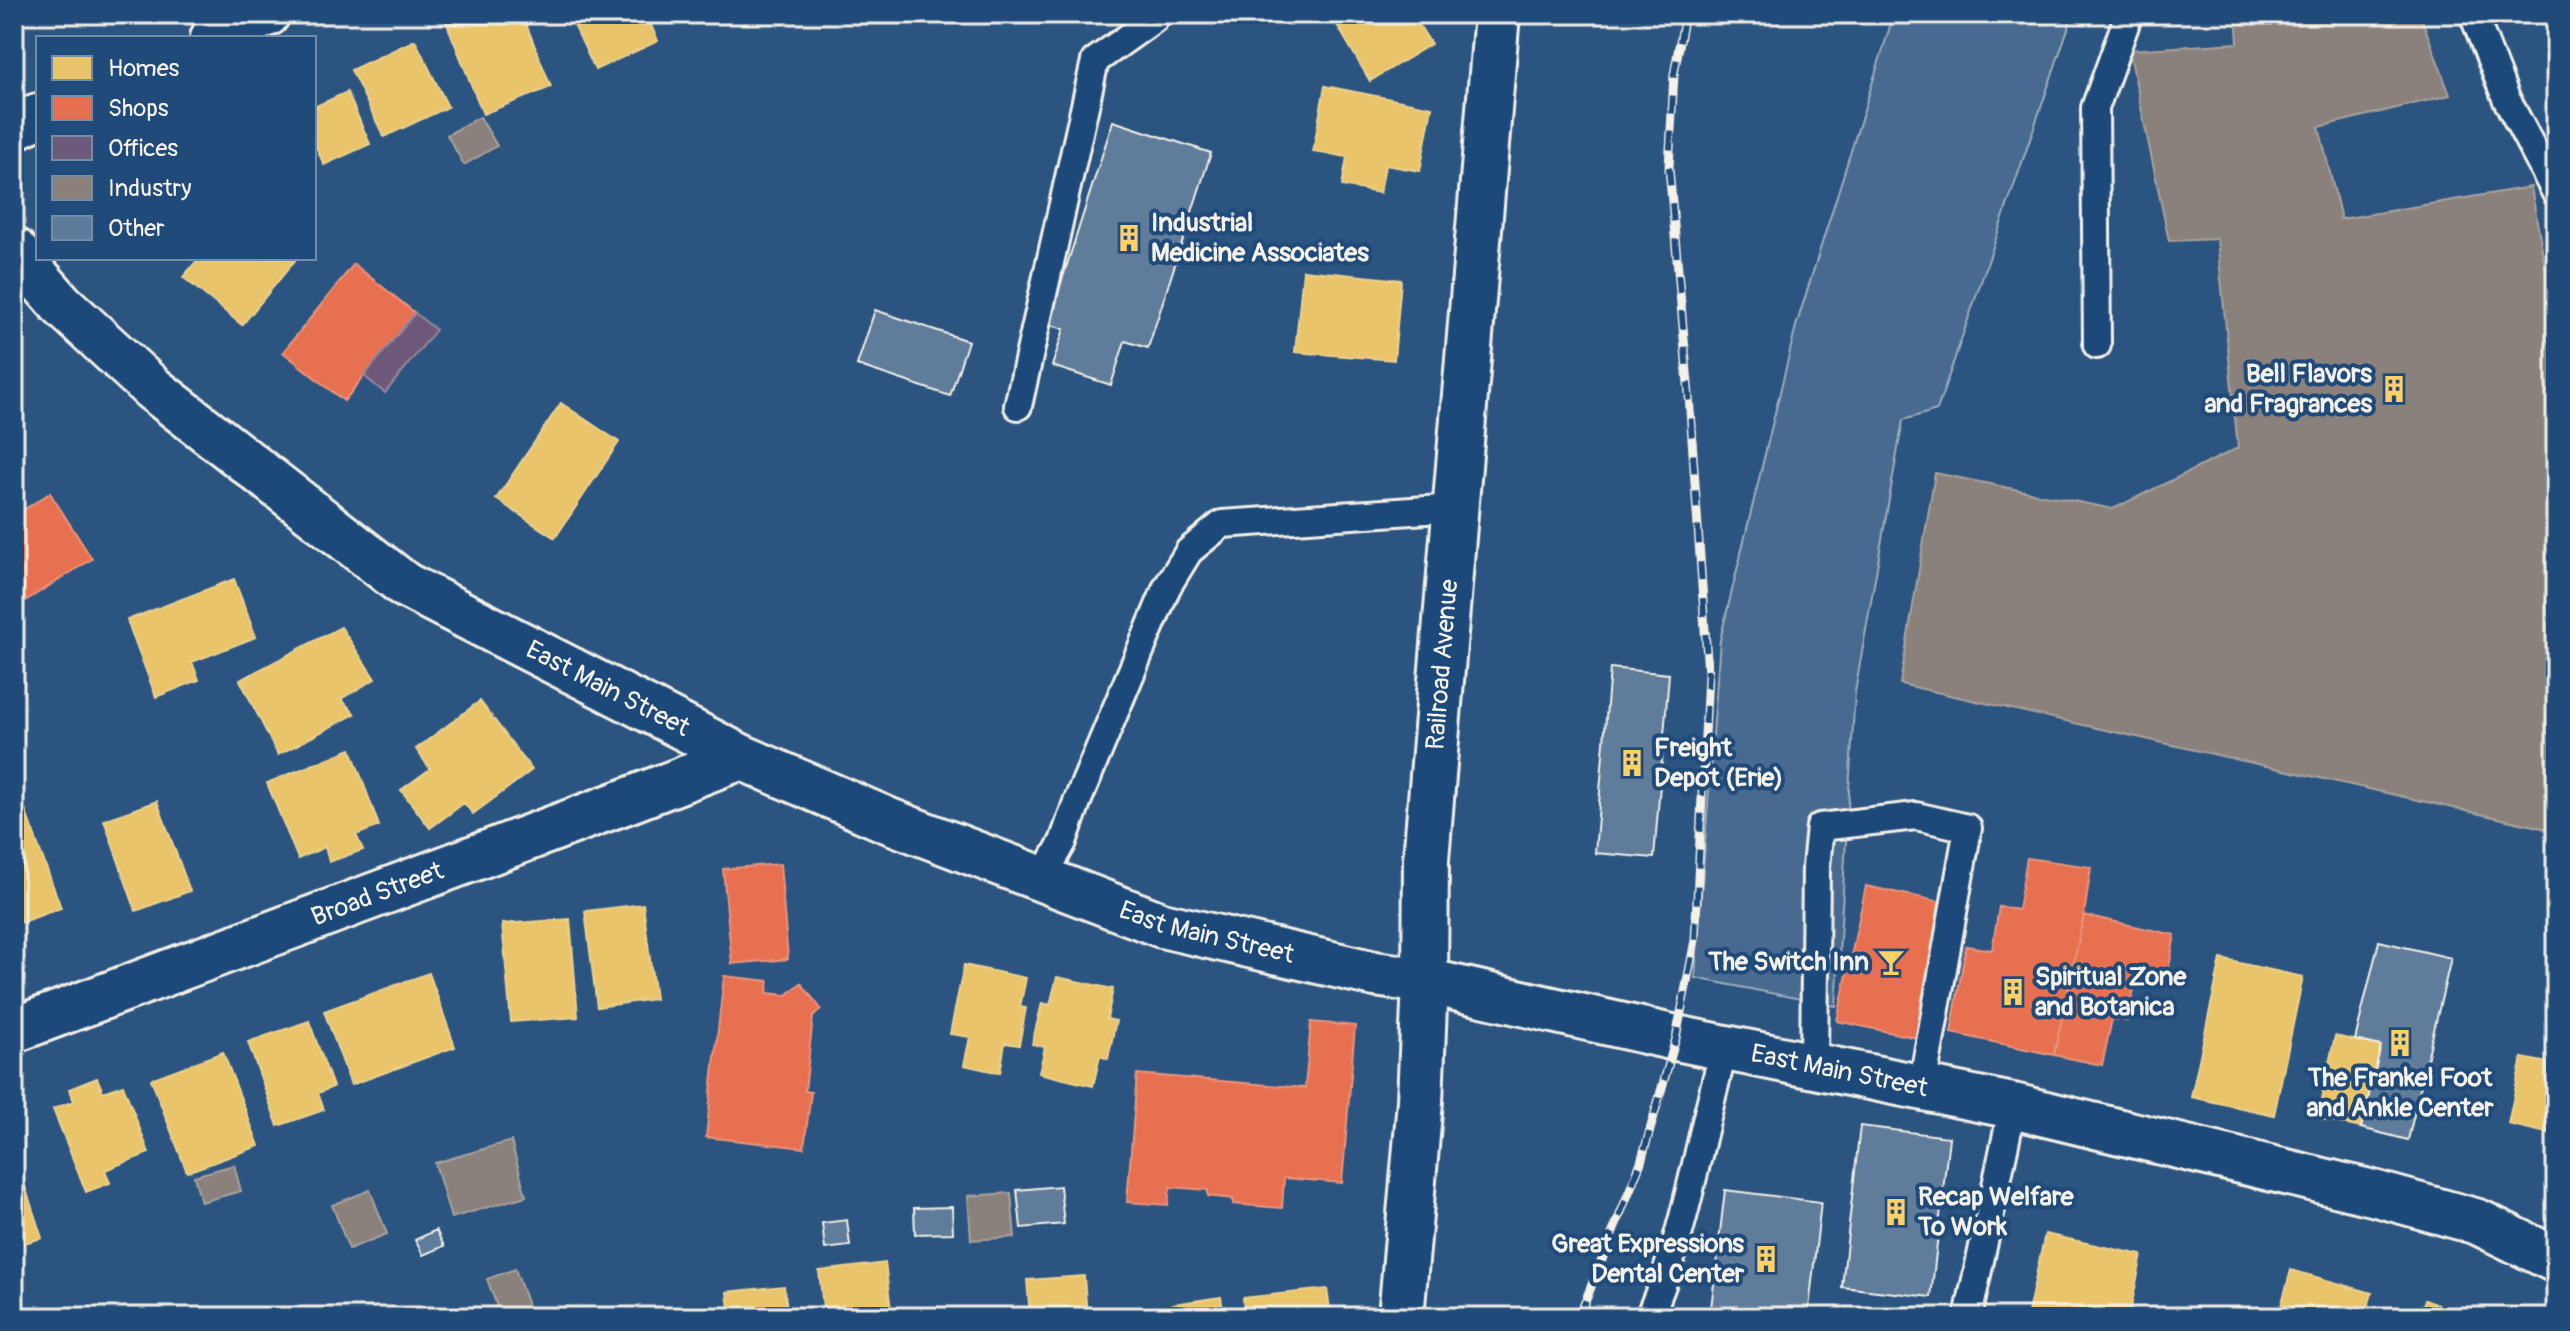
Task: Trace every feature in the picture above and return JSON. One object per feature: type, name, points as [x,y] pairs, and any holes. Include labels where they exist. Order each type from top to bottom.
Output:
[{"type":"main road","points":[[218,36],[267,14]]},
{"type":"main road","name":"Railroad Avenue","points":[[1401,1317],[1420,1101],[1426,859],[1497,14]]},
{"type":"main road","points":[[14,127],[36,117]]},
{"type":"main road","name":"East Main Street","points":[[14,250],[61,304],[152,388],[405,585],[741,757],[887,820],[1162,925],[1375,974],[1425,981],[2013,1106],[2377,1194],[2478,1222],[2556,1260]]},
{"type":"main road","name":"Broad Street","points":[[14,1030],[741,757]]},
{"type":"lane","points":[[1018,406],[1095,61],[1154,19],[1156,14]]},
{"type":"lane","points":[[2097,345],[2095,108],[2129,14]]},
{"type":"lane","points":[[2473,14],[2506,98],[2556,193]]},
{"type":"lane","points":[[1042,879],[1063,842],[1167,587],[1189,551],[1222,524],[1456,508]]},
{"type":"lane","points":[[1814,1065],[1816,867],[1820,827],[1916,816],[1968,828],[1922,1087]]},
{"type":"lane","points":[[1649,1317],[1660,1292],[1691,1184],[1725,1047]]},
{"type":"lane","points":[[1968,1317],[2013,1106]]},
{"type":"shaded area","points":[[1894,14],[2073,14],[1937,410],[1903,420],[1855,692],[1836,1006],[1695,978],[1720,640],[1796,326]]},
{"type":"building: Homes","points":[[443,14],[522,14],[551,87],[483,114]]},
{"type":"building: Homes","points":[[569,14],[646,14],[658,41],[595,70]]},
{"type":"building: Homes","points":[[1340,14],[1412,14],[1431,44],[1370,81],[1333,18]]},
{"type":"building: Homes","points":[[415,40],[448,107],[384,137],[351,70]]},
{"type":"building: Homes","points":[[1325,86],[1432,107],[1420,171],[1385,165],[1380,193],[1342,186],[1347,157],[1313,151]]},
{"type":"building: Homes","points":[[347,92],[370,144],[324,165],[316,147],[316,106]]},
{"type":"building: Homes","points":[[197,260],[295,260],[242,325],[183,277]]},
{"type":"building: Homes","points":[[1303,270],[1401,280],[1394,360],[1295,352]]},
{"type":"building: Homes","points":[[561,403],[619,442],[555,538],[496,499]]},
{"type":"building: Homes","points":[[234,579],[256,637],[192,662],[199,680],[156,697],[127,620]]},
{"type":"building: Homes","points":[[341,627],[375,679],[341,699],[355,714],[278,755],[240,680]]},
{"type":"building: Homes","points":[[480,701],[532,770],[473,814],[464,803],[430,828],[401,790],[430,769],[416,749]]},
{"type":"building: Homes","points":[[351,749],[379,826],[356,835],[363,850],[329,862],[325,847],[298,859],[267,783]]},
{"type":"building: Homes","points":[[157,801],[190,891],[136,911],[104,820]]},
{"type":"building: Homes","points":[[23,804],[61,908],[14,925],[14,807]]},
{"type":"building: Homes","points":[[643,904],[655,999],[597,1007],[585,911]]},
{"type":"building: Homes","points":[[570,919],[578,1017],[511,1022],[502,924]]},
{"type":"building: Homes","points":[[2221,959],[2303,977],[2274,1115],[2191,1097]]},
{"type":"building: Homes","points":[[964,965],[1026,978],[1020,1007],[1026,1008],[1019,1045],[1005,1043],[1000,1073],[964,1065],[970,1037],[950,1034]]},
{"type":"building: Homes","points":[[429,973],[455,1047],[351,1085],[324,1011]]},
{"type":"building: Homes","points":[[1057,977],[1113,989],[1107,1019],[1116,1021],[1108,1059],[1100,1056],[1093,1086],[1039,1073],[1045,1047],[1032,1044],[1042,1003],[1050,1005]]},
{"type":"building: Homes","points":[[309,1021],[333,1087],[318,1093],[324,1110],[278,1126],[248,1042]]},
{"type":"building: Homes","points":[[2556,1025],[2556,1135],[2508,1124],[2522,1058],[2548,1063]]},
{"type":"building: Homes","points":[[2335,1036],[2381,1046],[2361,1128],[2317,1118]]},
{"type":"building: Homes","points":[[223,1052],[259,1146],[187,1172],[151,1079]]},
{"type":"building: Homes","points":[[97,1078],[103,1092],[123,1085],[149,1153],[105,1170],[110,1183],[86,1192],[53,1109],[74,1101],[69,1089]]},
{"type":"building: Homes","points":[[14,1153],[42,1238],[14,1246]]},
{"type":"building: Homes","points":[[2045,1234],[2142,1255],[2129,1317],[2027,1317]]},
{"type":"building: Homes","points":[[885,1263],[892,1317],[824,1317],[819,1271]]},
{"type":"building: Homes","points":[[2291,1270],[2372,1293],[2365,1317],[2278,1317]]},
{"type":"building: Homes","points":[[1084,1276],[1087,1317],[1030,1317],[1027,1280]]},
{"type":"building: Homes","points":[[784,1286],[788,1317],[730,1317],[727,1292]]},
{"type":"building: Homes","points":[[1327,1289],[1331,1317],[1245,1317],[1243,1298]]},
{"type":"building: Homes","points":[[1221,1297],[1224,1317],[1175,1317],[1173,1304]]},
{"type":"building: Homes","points":[[2425,1300],[2467,1317],[2418,1317]]},
{"type":"building: Shops","points":[[354,264],[415,313],[344,401],[283,352]]},
{"type":"building: Shops","points":[[50,493],[92,559],[14,608],[14,516]]},
{"type":"building: Shops","name":"Spiritual Zone and Botanica","points":[[2027,858],[2091,867],[2084,915],[2054,1055],[1951,1033],[1966,946],[1992,950],[1999,907],[2018,910]]},
{"type":"building: Shops","points":[[780,864],[788,959],[732,964],[723,869]]},
{"type":"building: Shops","name":"The Switch Inn","points":[[1866,886],[1946,903],[1917,1038],[1837,1021]]},
{"type":"building: Shops","points":[[2084,915],[2175,935],[2166,982],[2137,975],[2127,1021],[2112,1019],[2102,1065],[2054,1055]]},
{"type":"building: Shops","points":[[724,976],[769,981],[767,993],[787,995],[801,983],[821,1009],[813,1017],[805,1091],[811,1092],[804,1148],[706,1137]]},
{"type":"building: Shops","points":[[1311,1022],[1355,1026],[1342,1183],[1284,1178],[1282,1208],[1233,1204],[1233,1199],[1208,1196],[1208,1190],[1170,1187],[1168,1205],[1127,1202],[1137,1074],[1305,1088]]},
{"type":"building: Offices","points":[[415,313],[436,330],[385,393],[364,376]]},
{"type":"building: Industry","name":"Bell Flavors and Fragrances","points":[[2236,14],[2420,14],[2450,95],[2319,127],[2341,219],[2531,187],[2556,330],[2556,831],[1900,684],[1935,473],[2113,509],[2238,448],[2217,239],[2169,241],[2129,50],[2238,43]]},
{"type":"building: Industry","points":[[480,117],[497,146],[464,165],[447,135]]},
{"type":"building: Industry","points":[[511,1141],[526,1196],[451,1218],[435,1163]]},
{"type":"building: Industry","points":[[234,1165],[241,1191],[201,1202],[194,1176]]},
{"type":"building: Industry","points":[[370,1190],[387,1234],[349,1249],[332,1205]]},
{"type":"building: Industry","points":[[1011,1193],[1015,1237],[971,1240],[968,1196]]},
{"type":"building: Industry","points":[[515,1269],[529,1308],[501,1317],[487,1279]]},
{"type":"building: Other","name":"Industrial Medicine Associates","points":[[1113,121],[1211,153],[1148,348],[1125,341],[1111,385],[1052,366],[1064,329],[1048,324]]},
{"type":"building: Other","points":[[875,310],[968,341],[950,396],[857,365]]},
{"type":"building: Other","name":"Freight Depot (Erie)","points":[[1610,668],[1669,674],[1654,858],[1595,853]]},
{"type":"building: Other","name":"The Frankel Foot and Ankle Center","points":[[2379,941],[2451,958],[2408,1140],[2361,1128],[2381,1046],[2355,1040]]},
{"type":"building: Other","name":"Recap Welfare To Work","points":[[1860,1126],[1949,1137],[1931,1297],[1842,1287]]},
{"type":"building: Other","points":[[1060,1186],[1064,1224],[1021,1228],[1017,1190]]},
{"type":"building: Other","name":"Great Expressions Dental Center","points":[[1725,1190],[1821,1202],[1808,1317],[1710,1317]]},
{"type":"building: Other","points":[[952,1207],[953,1233],[915,1234],[914,1208]]},
{"type":"building: Other","points":[[847,1220],[850,1246],[825,1249],[822,1223]]},
{"type":"building: Other","points":[[436,1230],[444,1246],[423,1255],[415,1240]]},
{"type":"railway","points":[[1579,1317],[1641,1162],[1676,1038],[1695,940],[1708,674],[1689,395],[1669,168],[1674,74],[1685,14]]},
{"type":"place","name":"Industrial Medicine Associates","points":[[1129,238]]},
{"type":"place","name":"Bell Flavors and Fragrances","points":[[2394,389]]},
{"type":"place","name":"Freight Depot (Erie)","points":[[1632,763]]},
{"type":"place","name":"The Switch Inn","points":[[1891,962]]},
{"type":"place","name":"Spiritual Zone and Botanica","points":[[2013,992]]},
{"type":"place","name":"The Frankel Foot and Ankle Center","points":[[2400,1043]]},
{"type":"place","name":"Recap Welfare To Work","points":[[1896,1212]]},
{"type":"place","name":"Great Expressions Dental Center","points":[[1766,1259]]}]
